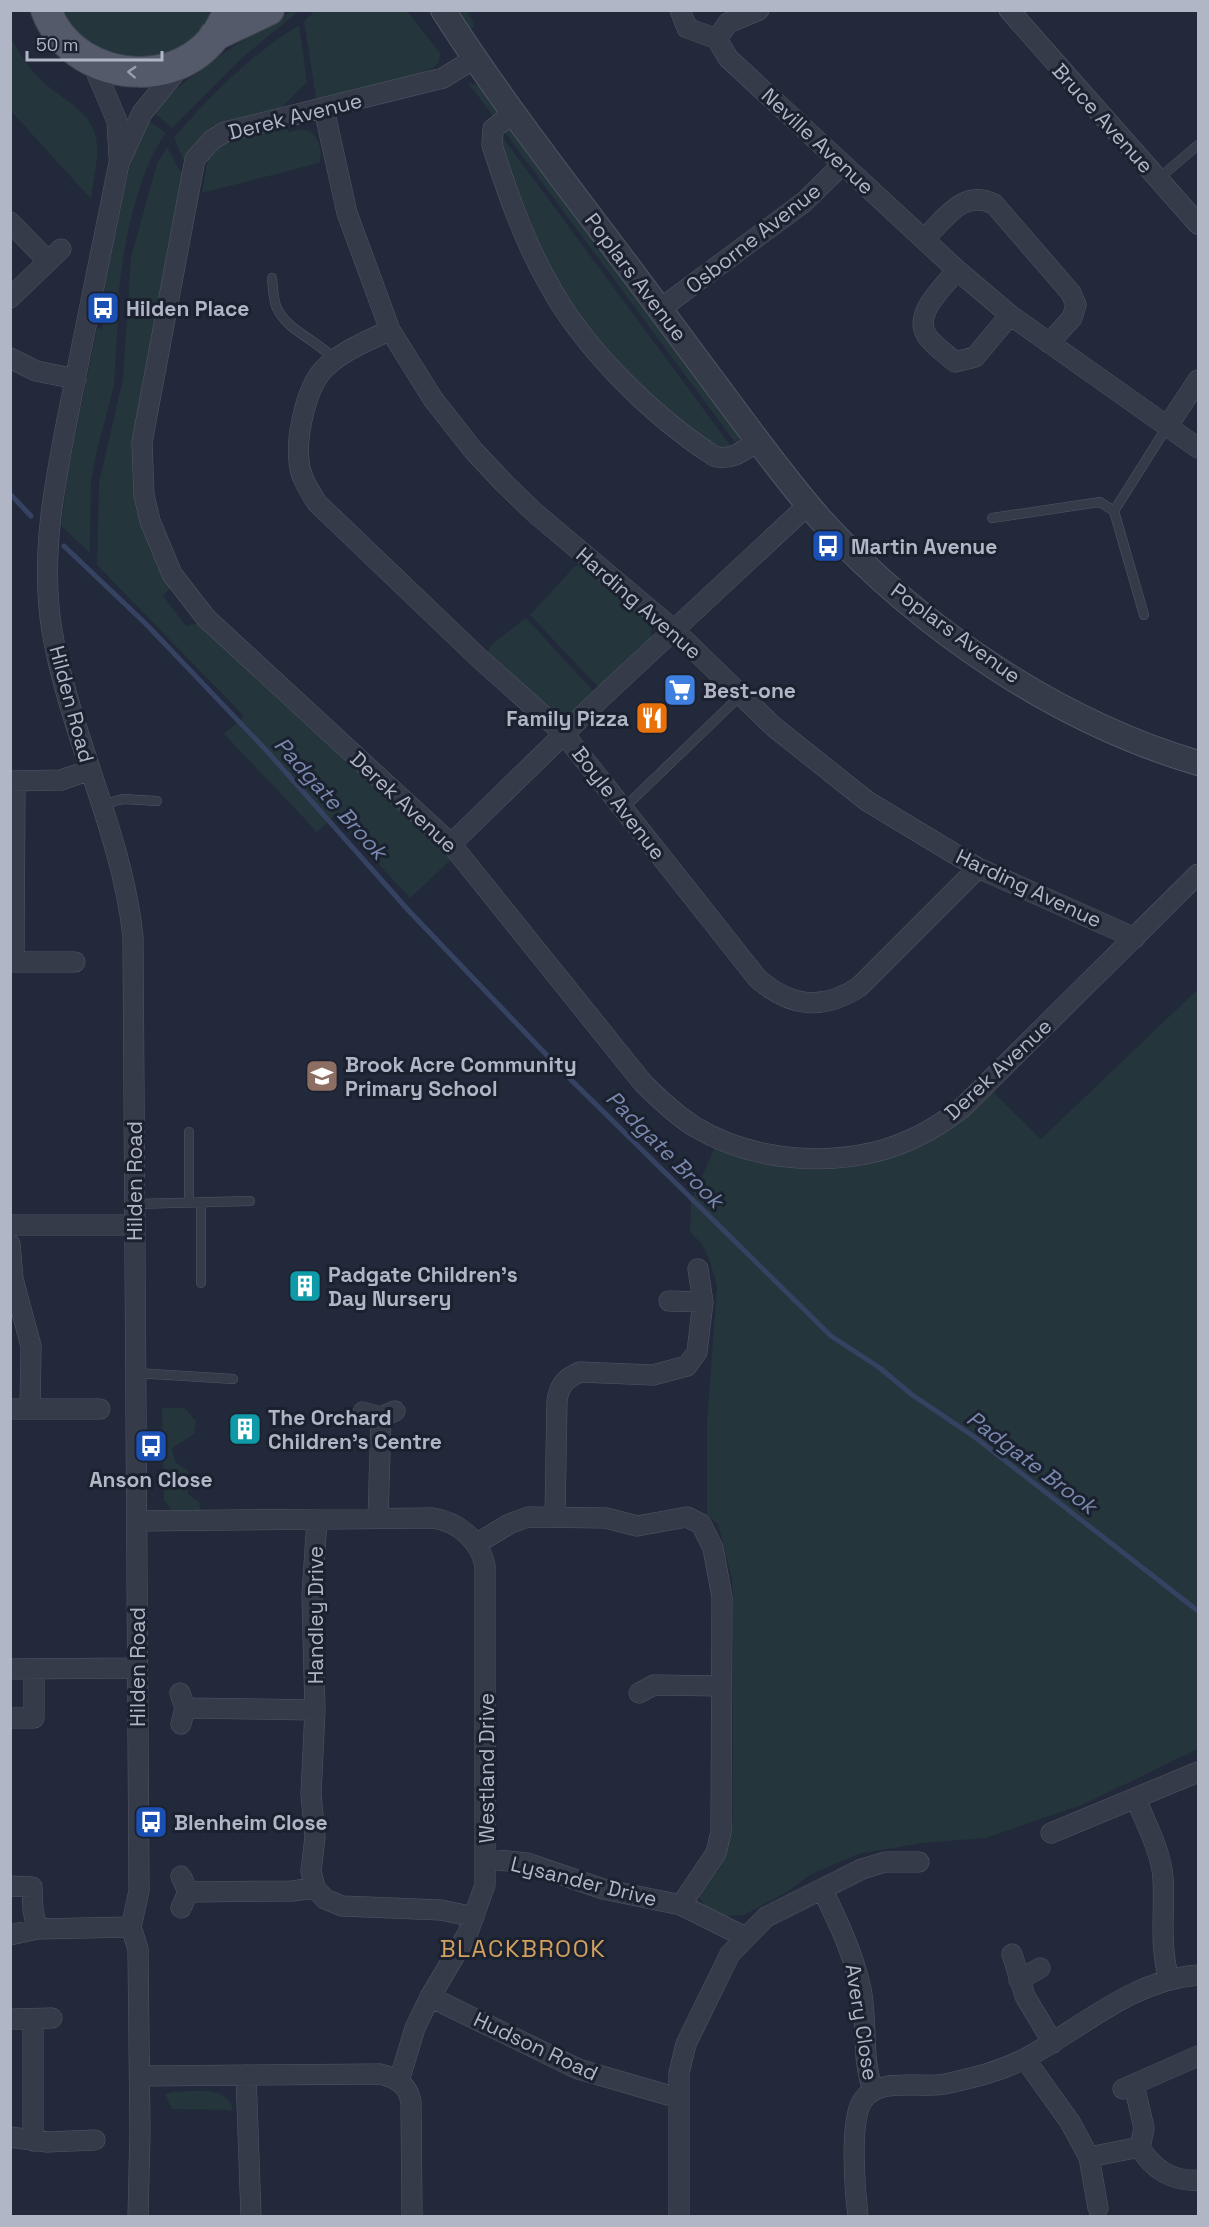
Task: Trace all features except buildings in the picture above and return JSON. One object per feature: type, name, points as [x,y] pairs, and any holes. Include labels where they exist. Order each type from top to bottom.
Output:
[{"type":"main road","points":[[46,10],[60,37],[92,62],[111,70],[151,72],[188,58],[221,23],[269,10]]},
{"type":"street","name":"Poplars Avenue","points":[[443,10],[474,59],[758,441],[808,505],[877,575],[928,619],[974,652],[1037,692],[1107,729],[1198,763]]},
{"type":"street","points":[[680,10],[687,28],[717,39],[728,23],[759,10]]},
{"type":"street","name":"Bruce Avenue","points":[[1009,10],[1198,224]]},
{"type":"street","name":"Neville Avenue","points":[[717,39],[728,58],[957,270],[1010,315],[1198,448]]},
{"type":"street","name":"Hilden Road","points":[[138,2217],[140,2076],[138,1949],[131,1927],[139,1891],[133,937],[121,867],[63,684],[52,629],[46,564],[54,492],[119,163],[142,113],[188,58]]},
{"type":"street","name":"Derek Avenue","points":[[474,59],[443,78],[225,132],[212,140],[195,159],[145,416],[142,467],[144,495],[150,521],[172,574],[206,618],[451,844],[643,1083],[696,1127],[716,1137],[762,1152],[796,1158],[852,1155],[881,1149],[913,1138],[944,1121],[962,1108],[1198,874]]},
{"type":"street","name":"Hilden Road","points":[[92,62],[117,121],[119,163]]},
{"type":"street","name":"Harding Avenue","points":[[324,109],[347,213],[390,330],[433,399],[473,450],[504,483],[535,513],[674,630],[774,727],[867,801],[978,868],[1135,938]]},
{"type":"street","points":[[514,112],[493,129],[492,145],[528,243],[547,283],[572,320],[640,397],[714,456],[720,459],[733,457],[758,441]]},
{"type":"street","name":"Osborne Avenue","points":[[660,309],[804,202],[843,164]]},
{"type":"street","points":[[924,239],[971,198],[982,198],[994,204],[1071,293],[1076,305],[1072,318],[1049,343]]},
{"type":"street","points":[[10,222],[55,255],[10,298]]},
{"type":"street","points":[[957,270],[925,311],[923,325],[927,336],[955,362],[975,357],[1010,315]]},
{"type":"street","name":"Boyle Avenue","points":[[390,330],[336,360],[314,384],[305,408],[299,461],[311,494],[317,503],[479,658],[564,734],[758,979],[776,992],[797,1001],[829,1002],[859,987],[978,868]]},
{"type":"street","points":[[10,357],[36,371],[76,380]]},
{"type":"street","points":[[1167,427],[1198,380]]},
{"type":"street","points":[[451,844],[564,734],[808,505]]},
{"type":"street","points":[[75,962],[14,962],[13,781],[61,780],[90,770]]},
{"type":"street","points":[[10,1225],[135,1225]]},
{"type":"street","points":[[10,1244],[15,1308],[31,1346],[20,1409],[100,1409]]},
{"type":"street","points":[[555,1517],[557,1401],[560,1386],[571,1376],[580,1372],[652,1375],[687,1366],[697,1352],[704,1302],[698,1269]]},
{"type":"street","points":[[669,1301],[704,1302]]},
{"type":"street","points":[[378,1519],[380,1413]]},
{"type":"street","name":"Lysander Drive","points":[[476,1544],[518,1520],[555,1517],[606,1518],[637,1526],[687,1517],[701,1524],[710,1537],[720,1583],[719,1843],[681,1905]]},
{"type":"street","name":"Handley Drive","points":[[315,1888],[311,1871],[315,1837],[311,1794],[315,1710],[312,1595],[317,1520]]},
{"type":"street","points":[[137,1521],[446,1520],[456,1525],[476,1544]]},
{"type":"street","name":"Westland Drive","points":[[399,2081],[415,2028],[430,1997],[467,1935],[485,1885],[487,1859],[484,1566],[476,1544]]},
{"type":"street","points":[[10,1669],[137,1668]]},
{"type":"street","points":[[10,1718],[34,1718],[34,1669]]},
{"type":"street","points":[[637,1696],[654,1685],[721,1686]]},
{"type":"street","name":"Handley Drive","points":[[182,1708],[315,1710]]},
{"type":"street","points":[[1051,1833],[1198,1772]]},
{"type":"street","points":[[1136,1799],[1158,1855],[1163,1877],[1161,1943],[1169,1980]]},
{"type":"street","name":"Lysander Drive","points":[[487,1859],[527,1863],[603,1889],[681,1905],[745,1937]]},
{"type":"street","points":[[679,2217],[679,2073],[686,2044],[730,1954],[766,1917],[822,1889],[874,1866],[894,1862],[919,1862]]},
{"type":"street","points":[[10,1886],[32,1887],[37,1929]]},
{"type":"street","points":[[183,1892],[292,1891],[315,1888],[325,1899],[342,1906],[441,1910],[474,1917]]},
{"type":"street","name":"Avery Close","points":[[822,1889],[846,1938],[861,1990],[866,2069],[873,2090]]},
{"type":"street","points":[[10,1935],[37,1929],[131,1927]]},
{"type":"street","points":[[1012,1954],[1025,1996],[1053,2043]]},
{"type":"street","points":[[1019,1980],[1040,1968]]},
{"type":"street","name":"Avery Close","points":[[858,2217],[854,2188],[856,2112],[863,2098],[873,2090],[885,2086],[941,2085],[984,2075],[1025,2059],[1124,1997],[1169,1980],[1198,1975]]},
{"type":"street","name":"Hudson Road","points":[[430,1997],[578,2069],[678,2098]]},
{"type":"street","points":[[12,2019],[43,2018],[33,2141]]},
{"type":"street","points":[[1198,2056],[1160,2071],[1129,2087],[1144,2128],[1140,2147],[1145,2156],[1174,2179],[1198,2180]]},
{"type":"street","points":[[1025,2059],[1070,2122],[1089,2157],[1098,2208]]},
{"type":"street","points":[[140,2076],[380,2073],[399,2081],[409,2093],[411,2102],[412,2217]]},
{"type":"street","points":[[246,2075],[251,2217]]},
{"type":"street","points":[[10,2137],[33,2141],[95,2140]]},
{"type":"street","points":[[1089,2157],[1140,2147]]},
{"type":"lane","points":[[1158,179],[1198,145]]},
{"type":"lane","points":[[272,278],[276,305],[286,323],[325,349],[336,360]]},
{"type":"lane","points":[[1114,511],[1167,427]]},
{"type":"lane","points":[[992,518],[1100,502],[1114,511],[1144,615]]},
{"type":"lane","points":[[624,808],[741,695]]},
{"type":"lane","points":[[101,805],[123,800],[157,801]]},
{"type":"lane","points":[[189,1132],[189,1203]]},
{"type":"lane","points":[[135,1204],[250,1201]]},
{"type":"lane","points":[[201,1203],[201,1283]]},
{"type":"lane","points":[[136,1373],[233,1379]]},
{"type":"shaded area","points":[[55,11],[216,11],[195,41],[142,64],[87,50]]},
{"type":"shaded area","points":[[291,11],[298,12],[243,57],[172,128],[153,112],[201,70]]},
{"type":"shaded area","points":[[407,11],[440,53],[436,65],[426,72],[400,78],[398,83],[317,104],[304,21],[314,12]]},
{"type":"shaded area","points":[[456,11],[467,11],[475,26],[467,31]]},
{"type":"shaded area","points":[[299,25],[307,82],[282,107],[283,112],[190,160],[183,159],[174,138],[187,122],[248,62]]},
{"type":"shaded area","points":[[10,36],[36,75],[79,110],[92,127],[96,138],[97,153],[91,199],[11,111]]},
{"type":"shaded area","points":[[468,83],[479,85],[497,110],[494,117]]},
{"type":"shaded area","points":[[147,120],[166,133],[155,151],[137,196],[125,246],[117,316],[104,316],[107,300],[102,298],[129,165]]},
{"type":"shaded area","points":[[286,125],[289,132],[303,130],[313,134],[319,143],[321,153],[319,163],[202,193],[209,152],[224,141]]},
{"type":"shaded area","points":[[511,129],[740,435],[737,445],[504,131]]},
{"type":"shaded area","points":[[501,135],[733,449],[711,446],[641,387],[580,319],[542,255],[499,144]]},
{"type":"shaded area","points":[[167,147],[180,171],[185,173],[138,423],[173,585],[163,596],[186,626],[202,622],[453,858],[410,898],[334,816],[317,832],[224,734],[244,716],[97,565],[99,483],[123,378],[131,257],[157,164]]},
{"type":"shaded area","points":[[104,319],[118,320],[114,386],[91,482],[90,553],[61,526],[68,471],[97,328],[102,329]]},
{"type":"shaded area","points":[[583,563],[652,621],[651,641],[601,690],[530,615],[574,567]]},
{"type":"shaded area","points":[[526,618],[596,694],[570,717],[558,716],[487,653],[492,644]]},
{"type":"shaded area","points":[[1198,989],[1198,1749],[1084,1804],[986,1838],[922,1843],[858,1854],[810,1875],[787,1892],[744,1915],[724,1916],[709,1911],[697,1895],[725,1845],[733,1819],[733,1594],[732,1579],[718,1524],[707,1515],[707,1421],[717,1286],[702,1244],[690,1232],[691,1201],[716,1145],[863,1161],[991,1090],[1041,1139]]},
{"type":"shaded area","points":[[162,1408],[185,1408],[196,1421],[194,1434],[172,1448],[175,1462],[188,1471],[188,1494],[199,1502],[201,1515],[172,1510],[164,1501]]},
{"type":"shaded area","points":[[208,2091],[216,2093],[224,2096],[233,2110],[172,2109],[165,2094]]},
{"type":"waterway","name":"Padgate Brook","points":[[10,494],[31,516]]},
{"type":"waterway","name":"Padgate Brook","points":[[64,546],[146,624],[266,750],[409,911],[559,1068],[831,1336],[880,1368],[911,1394],[976,1438],[1198,1611]]},
{"type":"place","name":"Hilden Place","points":[[103,308]]},
{"type":"place","name":"Martin Avenue","points":[[828,546]]},
{"type":"place","name":"Best-one","points":[[680,690]]},
{"type":"place","name":"Family Pizza","points":[[652,718]]},
{"type":"place","name":"Brook Acre Community Primary School","points":[[322,1076]]},
{"type":"place","name":"Padgate Children’s Day Nursery","points":[[305,1286]]},
{"type":"place","name":"The Orchard Children's Centre","points":[[245,1429]]},
{"type":"place","name":"Anson Close","points":[[151,1446]]},
{"type":"place","name":"Blenheim Close","points":[[151,1822]]},
{"type":"district","name":"BLACKBROOK","points":[[523,1948]]}]
